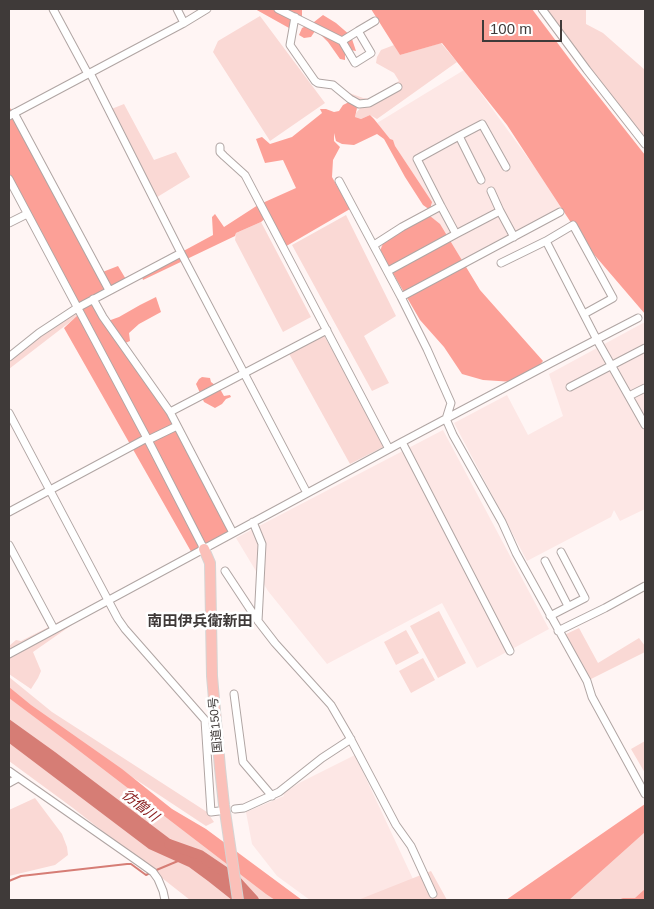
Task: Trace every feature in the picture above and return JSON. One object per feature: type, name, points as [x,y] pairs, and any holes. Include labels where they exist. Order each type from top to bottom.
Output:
[{"type":"highway","name":"国道150号","points":[[204,549],[210,563],[212,676],[220,768],[238,900]]},
{"type":"street","points":[[53,9],[89,73],[308,493]]},
{"type":"street","points":[[177,9],[184,23]]},
{"type":"street","points":[[109,290],[11,114],[207,9]]},
{"type":"street","points":[[278,9],[342,41],[355,63],[371,53],[358,31]]},
{"type":"street","points":[[542,9],[645,144]]},
{"type":"street","points":[[295,17],[290,45],[315,81],[333,84],[350,99],[359,104],[369,103],[398,86]]},
{"type":"street","points":[[342,41],[375,21]]},
{"type":"street","points":[[456,234],[417,159],[482,124],[506,167]]},
{"type":"street","points":[[459,136],[481,180]]},
{"type":"street","points":[[220,147],[220,152],[245,175],[389,449]]},
{"type":"street","points":[[9,179],[204,549]]},
{"type":"street","points":[[339,181],[388,271],[452,403],[446,419],[453,435],[502,522],[516,552],[587,681],[592,696],[645,794]]},
{"type":"street","points":[[491,191],[514,237]]},
{"type":"street","points":[[374,245],[441,206]]},
{"type":"street","points":[[388,271],[500,212]]},
{"type":"street","points":[[401,297],[560,212]]},
{"type":"street","points":[[9,223],[27,214]]},
{"type":"street","points":[[501,263],[546,241],[573,225],[613,298],[584,314]]},
{"type":"street","points":[[546,241],[597,340],[645,425]]},
{"type":"street","points":[[9,357],[39,333],[77,308],[181,252]]},
{"type":"street","points":[[93,299],[170,412],[233,532]]},
{"type":"street","points":[[9,654],[233,532],[638,318]]},
{"type":"street","points":[[170,412],[327,330]]},
{"type":"street","points":[[570,387],[645,348]]},
{"type":"street","points":[[629,396],[645,388]]},
{"type":"street","points":[[9,413],[107,601],[125,629],[205,720],[211,812],[219,811]]},
{"type":"street","points":[[9,512],[147,439],[177,426]]},
{"type":"street","points":[[402,442],[510,651]]},
{"type":"street","points":[[253,522],[262,544],[258,621]]},
{"type":"street","points":[[9,545],[54,629]]},
{"type":"street","points":[[550,616],[585,598],[561,552]]},
{"type":"street","points":[[545,561],[568,606]]},
{"type":"street","points":[[225,572],[275,643],[331,705],[351,739],[396,826],[411,846],[433,894]]},
{"type":"street","points":[[558,631],[645,586]]},
{"type":"street","points":[[234,694],[243,762],[272,796]]},
{"type":"street","points":[[235,809],[244,808],[272,796],[289,785],[322,758],[351,739]]},
{"type":"street","points":[[9,771],[153,872],[158,879],[165,900]]},
{"type":"street","points":[[9,783],[18,778]]},
{"type":"shaded area","points":[[255,9],[302,9],[302,21],[289,28]]},
{"type":"shaded area","points":[[371,9],[532,9],[645,155],[645,314],[585,244],[507,125],[442,43],[400,55]]},
{"type":"shaded area","points":[[542,9],[586,9],[586,24],[603,33],[645,70],[645,143]]},
{"type":"shaded area","points":[[323,15],[351,36],[356,51],[345,49],[345,60],[340,59],[328,42],[315,31],[311,37],[304,38],[299,35],[302,28]]},
{"type":"shaded area","points":[[260,16],[325,103],[270,141],[213,52],[218,41]]},
{"type":"shaded area","points":[[441,43],[457,62],[377,119],[370,115],[361,119],[355,117],[362,106],[341,90],[363,98],[372,99],[399,81],[394,73],[376,63],[381,50],[394,45],[400,55]]},
{"type":"shaded area","points":[[464,70],[563,206],[404,291],[379,244],[437,212],[377,123]]},
{"type":"shaded area","points":[[349,102],[357,108],[355,117],[361,119],[370,115],[390,139],[393,140],[395,146],[432,202],[430,210],[423,205],[384,139],[377,134],[354,145],[342,144],[336,141],[334,133],[334,141],[340,147],[333,160],[332,177],[350,209],[283,248],[267,217],[261,222],[236,233],[235,236],[143,280],[141,274],[213,235],[212,217],[215,214],[224,227],[258,205],[296,188],[283,160],[265,163],[256,139],[262,137],[270,144],[292,137],[322,113],[320,109],[334,112],[339,111],[343,105]]},
{"type":"shaded area","points":[[124,104],[154,160],[176,152],[190,177],[154,199],[109,110]]},
{"type":"shaded area","points":[[9,106],[100,273],[118,266],[127,281],[93,299],[108,321],[156,297],[161,312],[139,324],[129,333],[130,341],[123,344],[168,414],[233,533],[193,555],[64,328],[80,313],[9,173]]},
{"type":"shaded area","points":[[346,215],[396,316],[364,336],[389,383],[372,391],[292,245]]},
{"type":"shaded area","points":[[430,216],[440,224],[480,290],[543,361],[534,372],[514,382],[483,380],[462,374],[444,347],[420,320],[380,251],[384,241],[409,223]]},
{"type":"shaded area","points":[[261,222],[311,317],[283,332],[235,240],[236,233]]},
{"type":"shaded area","points":[[77,308],[80,313],[70,322],[9,369],[9,359]]},
{"type":"shaded area","points":[[645,322],[645,509],[620,521],[614,510],[611,517],[527,561],[454,423],[507,395],[528,435],[563,416],[549,374]]},
{"type":"shaded area","points":[[322,332],[387,445],[350,464],[287,350]]},
{"type":"shaded area","points":[[202,377],[210,378],[211,382],[220,389],[224,396],[230,395],[231,397],[215,408],[204,402],[196,384]]},
{"type":"shaded area","points":[[443,430],[549,629],[477,668],[442,603],[327,664],[268,591],[236,538]]},
{"type":"shaded area","points":[[102,600],[76,622],[33,652],[41,671],[31,689],[9,674],[9,646],[16,640],[21,641]]},
{"type":"shaded area","points":[[439,611],[466,663],[438,678],[410,626]]},
{"type":"shaded area","points":[[579,628],[598,663],[639,638],[645,646],[645,652],[587,681],[562,636]]},
{"type":"shaded area","points":[[406,630],[419,653],[396,665],[384,642]]},
{"type":"shaded area","points":[[423,658],[435,680],[411,693],[399,671]]},
{"type":"shaded area","points":[[9,677],[52,712],[207,812],[214,822],[206,826],[132,777],[162,802],[300,900],[190,900],[73,808],[9,761]]},
{"type":"shaded area","points":[[9,687],[31,705],[122,769],[172,809],[206,829],[302,900],[275,900],[266,894],[9,698]]},
{"type":"shaded area","points":[[9,719],[182,848],[234,878],[255,900],[232,900],[189,867],[149,849],[9,743]]},
{"type":"shaded area","points":[[645,741],[645,773],[631,749]]},
{"type":"shaded area","points":[[355,755],[413,879],[364,900],[310,900],[277,876],[252,844],[246,812],[284,796],[283,793],[301,782]]},
{"type":"shaded area","points":[[35,798],[62,834],[68,855],[55,865],[9,876],[9,810]]},
{"type":"shaded area","points":[[645,804],[645,832],[569,900],[506,900]]},
{"type":"shaded area","points":[[645,810],[645,900],[525,900]]},
{"type":"shaded area","points":[[431,871],[447,900],[358,900]]},
{"type":"shaded area","points":[[645,889],[645,900],[618,900],[635,898]]},
{"type":"waterway","name":"彷僧川","points":[[169,844],[200,855],[234,878],[254,900]]},
{"type":"waterway","points":[[154,871],[178,861]]},
{"type":"waterway","points":[[9,881],[21,876],[127,864],[131,864],[146,875],[150,873]]},
{"type":"district","name":"南田伊兵衛新田","points":[[200,622]]}]
